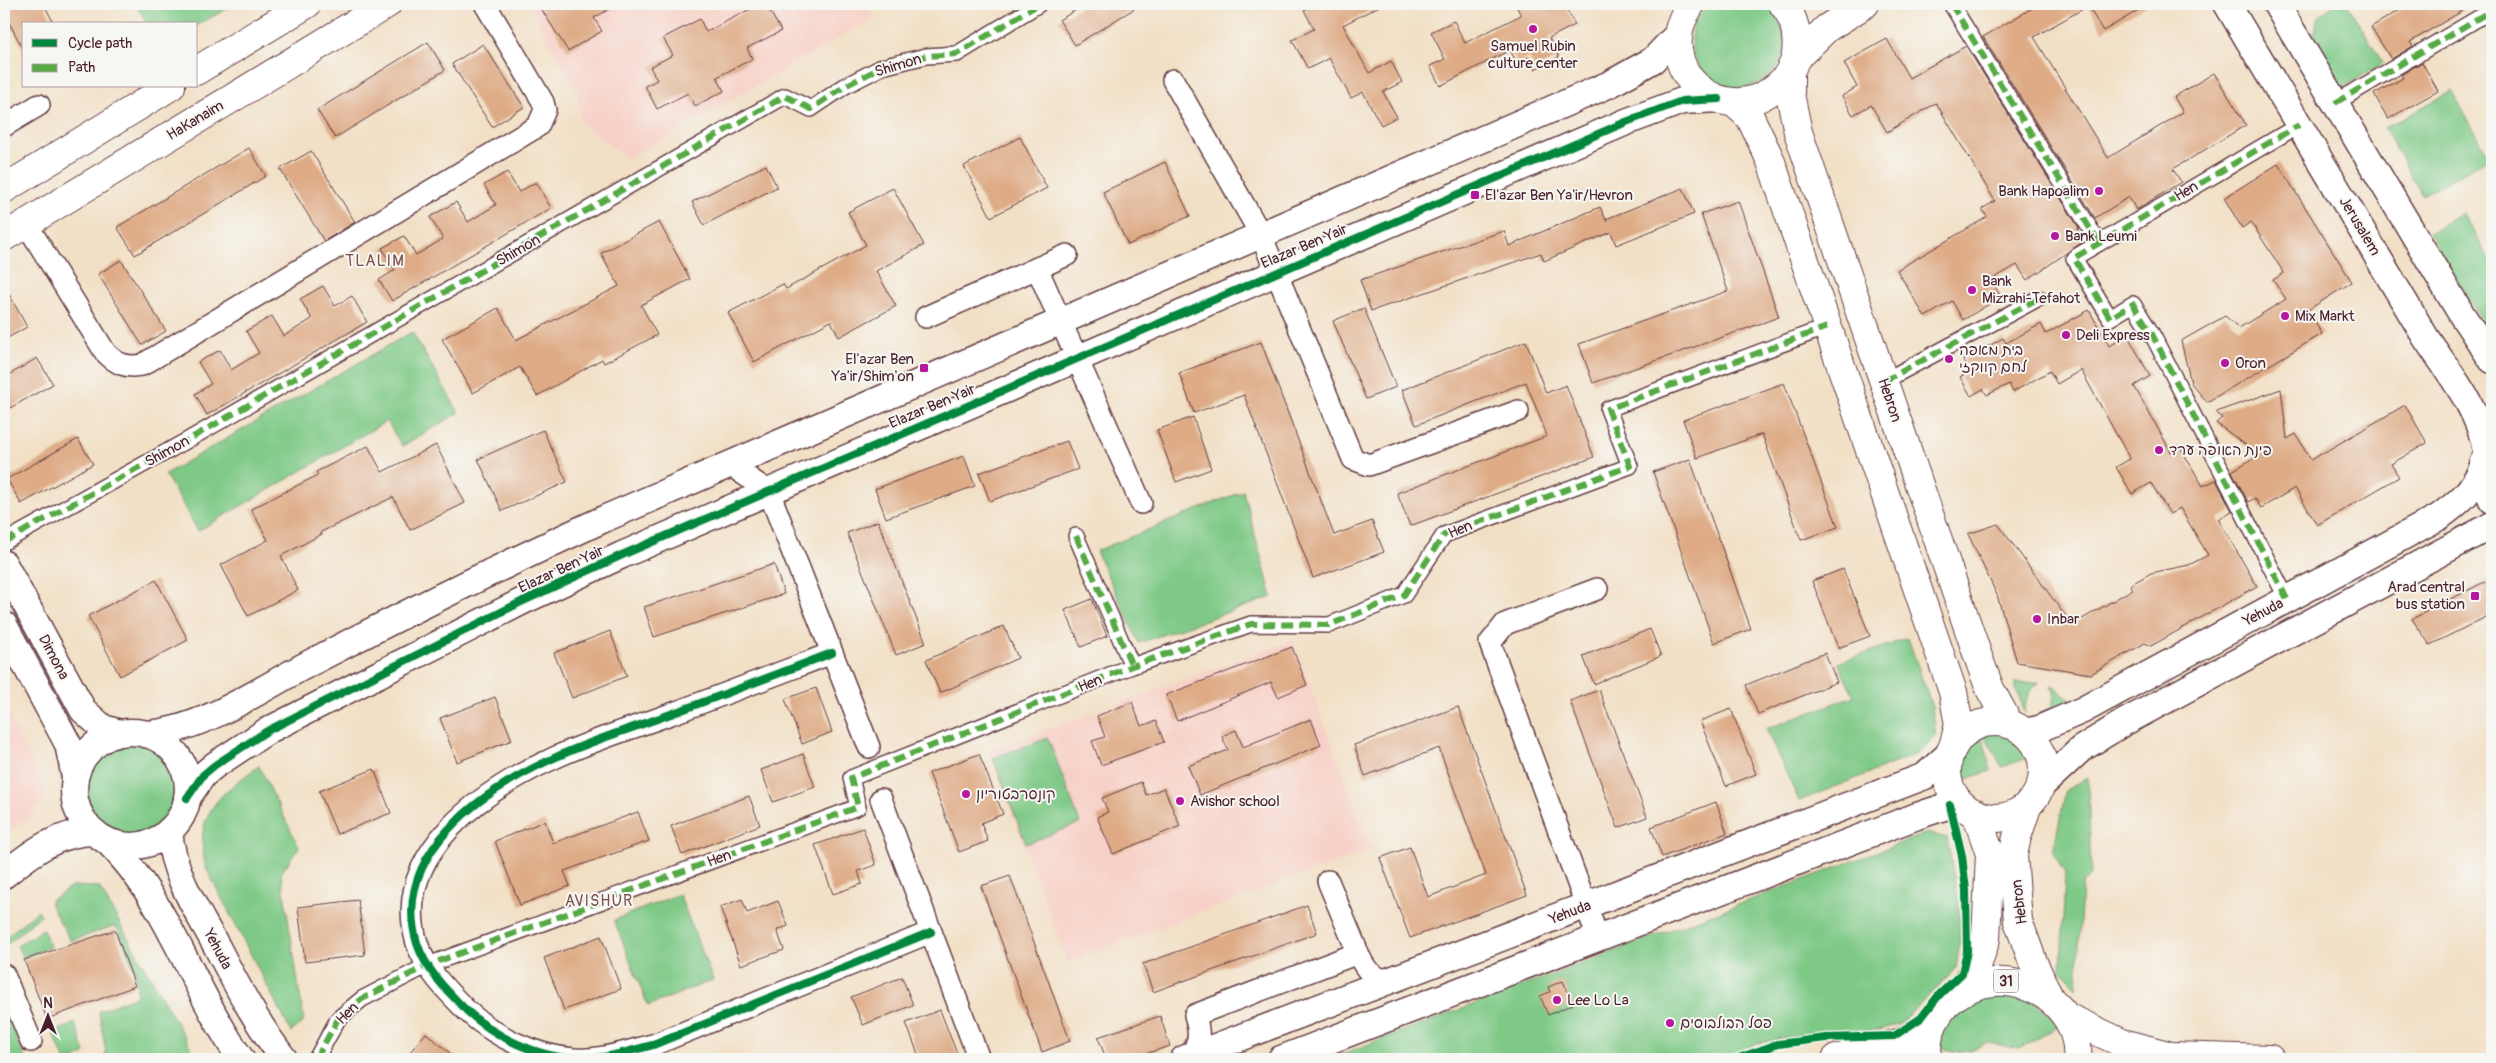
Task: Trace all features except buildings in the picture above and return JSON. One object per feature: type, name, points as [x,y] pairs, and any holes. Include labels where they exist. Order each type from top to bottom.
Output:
[{"type":"main road","points":[[198,70],[307,4]]},
{"type":"main road","name":"HaKanaim","points":[[15,230],[387,4]]},
{"type":"main road","name":"Hebron","points":[[1783,4],[1795,25],[1797,42],[1792,65],[1790,94],[1798,132],[1990,689],[2017,728]]},
{"type":"main road","points":[[1726,101],[1747,101],[1772,91],[1792,65],[1827,28],[1865,4]]},
{"type":"main road","points":[[1683,15],[1677,52],[1682,68],[1698,87],[1726,101],[1750,117],[1770,159],[1953,692],[1959,725],[1951,750],[1947,767],[1948,781],[1954,794],[1970,809],[1990,817],[2004,817],[2017,812],[2034,796],[2043,763],[2036,746],[2017,728],[1983,723],[1960,737],[1951,750]]},
{"type":"main road","points":[[4,189],[169,88]]},
{"type":"main road","name":"Hebron","points":[[2034,796],[2017,837],[2013,856],[2018,921],[2033,962],[2075,1036],[2077,1059]]},
{"type":"main road","name":"Hebron","points":[[1960,993],[1978,963],[1986,939],[1990,854],[1970,809]]},
{"type":"main road","name":"31","points":[[1927,1059],[1926,1047],[1933,1024],[1944,1006],[1960,993],[1978,985],[1996,981],[2015,982],[2033,987],[2058,1007],[2122,1043],[2159,1058],[2270,1059]]},
{"type":"main road","name":"31","points":[[1836,1059],[1901,1042],[1933,1024]]},
{"type":"street","points":[[15,230],[105,352],[115,362],[130,367],[142,365],[538,126],[545,110],[543,102],[485,4]]},
{"type":"street","name":"Shimon","points":[[4,542],[186,441],[785,96],[811,109],[845,86],[882,67],[926,56],[957,54],[1039,4]]},
{"type":"street","points":[[1952,4],[2099,244]]},
{"type":"street","name":"Jerusalem","points":[[2227,4],[2426,338],[2459,386],[2479,423],[2487,452],[2483,479],[2492,500]]},
{"type":"street","points":[[2276,4],[2462,315],[2492,360]]},
{"type":"street","points":[[2335,103],[2492,10]]},
{"type":"street","name":"Elazar Ben Yair","points":[[133,734],[165,733],[208,718],[311,662],[505,565],[728,464],[1610,84],[1653,60],[1683,15]]},
{"type":"street","points":[[1174,80],[1261,234],[1353,459],[1370,465],[1518,411]]},
{"type":"street","name":"Elazar Ben Yair","points":[[187,798],[203,775],[267,731],[523,602],[630,552],[1626,122],[1682,101],[1726,101]]},
{"type":"street","points":[[4,126],[39,105]]},
{"type":"street","name":"Hen","points":[[2287,599],[2152,334],[2133,304],[2110,318],[2074,258],[2300,125]]},
{"type":"street","points":[[926,317],[1067,255]]},
{"type":"street","points":[[1037,268],[1141,503]]},
{"type":"street","points":[[1884,381],[2040,298]]},
{"type":"street","name":"Hen","points":[[316,1059],[338,1019],[362,998],[428,965],[858,808],[852,778],[1132,666],[1252,624],[1329,625],[1404,595],[1444,535],[1630,466],[1608,409],[1827,327]]},
{"type":"street","name":"Yehuda","points":[[2017,728],[2039,729],[2083,710],[2439,517],[2459,502],[2472,488],[2487,452]]},
{"type":"street","points":[[728,464],[769,492],[869,747]]},
{"type":"street","name":"Yehuda","points":[[2034,796],[2081,749],[2122,723],[2492,525]]},
{"type":"street","points":[[1076,536],[1132,666]]},
{"type":"street","name":"Dimona","points":[[4,564],[83,710],[103,728],[133,734]]},
{"type":"street","points":[[1597,589],[1505,624],[1490,642],[1598,938]]},
{"type":"street","name":"Dimona","points":[[4,625],[68,744],[75,787]]},
{"type":"street","points":[[832,653],[554,758],[479,802],[455,822],[433,846],[420,872],[413,896],[412,919],[417,944],[428,965],[448,992],[469,1013],[502,1037],[541,1053],[576,1059],[606,1056],[653,1044],[931,932]]},
{"type":"street","points":[[4,875],[55,839],[81,832],[101,836],[123,845],[139,845],[155,840],[169,831],[181,816],[187,798],[188,784],[178,758],[170,747],[133,734],[104,739],[91,748],[81,761],[67,812],[53,830],[26,858]]},
{"type":"street","name":"Yehuda","points":[[1186,1058],[1925,776],[1951,750]]},
{"type":"street","points":[[75,787],[78,811],[127,862],[149,896],[217,1022],[241,1059]]},
{"type":"street","points":[[881,799],[979,1059]]},
{"type":"street","points":[[1281,1059],[1917,816],[1950,805],[1970,809]]},
{"type":"street","name":"Yehuda","points":[[169,831],[171,848],[180,878],[248,1005],[284,1059]]},
{"type":"street","points":[[1328,881],[1364,968],[1374,977],[1389,981]]},
{"type":"street","points":[[1186,1058],[1196,1048],[1199,1037],[1195,1015],[1358,954]]},
{"type":"street","points":[[4,975],[31,1041]]},
{"type":"shaded area","points":[[529,4],[866,4],[874,18],[628,159],[581,123],[577,93]]},
{"type":"shaded area","name":"Avishor school","points":[[1293,640],[1371,850],[1067,962],[989,751]]},
{"type":"shaded area","points":[[4,705],[47,794],[35,811],[4,837]]},
{"type":"green space","points":[[136,4],[235,4],[198,25],[198,22],[146,22]]},
{"type":"green space","points":[[1710,4],[1766,4],[1777,16],[1785,39],[1784,52],[1770,74],[1753,86],[1735,88],[1718,83],[1704,72],[1694,56],[1691,39],[1696,21]]},
{"type":"green space","points":[[2335,4],[2347,4],[2383,63],[2336,92],[2309,47],[2318,17]]},
{"type":"green space","points":[[2452,91],[2490,158],[2422,195],[2384,128]]},
{"type":"green space","points":[[2462,213],[2492,263],[2492,337],[2429,233]]},
{"type":"green space","points":[[412,332],[459,413],[402,446],[387,421],[198,531],[165,474]]},
{"type":"green space","points":[[1243,491],[1272,597],[1139,643],[1096,551]]},
{"type":"green space","points":[[1908,638],[1932,707],[1936,736],[1917,754],[1799,801],[1766,729],[1854,696],[1838,663]]},
{"type":"green space","points":[[2040,682],[2028,695],[2025,713],[2014,683]]},
{"type":"green space","points":[[2051,685],[2072,700],[2045,718],[2053,702]]},
{"type":"green space","points":[[1988,731],[2002,732],[2014,737],[2024,744],[2033,756],[2002,767],[1985,736],[1983,738],[1991,771],[1956,782],[1956,764],[1962,750],[1972,739]]},
{"type":"green space","points":[[1048,738],[1080,823],[1026,844],[993,758]]},
{"type":"green space","points":[[130,741],[148,745],[163,755],[173,770],[177,788],[173,806],[163,821],[148,831],[130,835],[112,831],[97,821],[87,806],[83,788],[87,770],[97,755],[112,745]]},
{"type":"green space","points":[[259,766],[299,847],[281,873],[304,1021],[291,1032],[206,868],[203,850],[203,834],[206,820],[212,808],[232,786]]},
{"type":"green space","points":[[2088,777],[2091,876],[2082,884],[2077,987],[2061,970],[2065,873],[2053,852],[2066,790]]},
{"type":"green space","points":[[1927,833],[1947,838],[1959,904],[1960,941],[1956,969],[1901,1023],[1880,1030],[1783,1038],[1755,1044],[1723,1059],[1329,1059]]},
{"type":"green space","points":[[73,886],[99,887],[197,1059],[102,1059],[106,1054],[99,1011],[137,996],[136,973],[119,931],[114,926],[71,941],[53,910],[50,901]]},
{"type":"green space","points":[[679,894],[713,980],[648,1006],[614,920]]},
{"type":"green space","points":[[38,910],[41,915],[4,947],[4,939]]},
{"type":"green space","points":[[43,929],[50,947],[23,958],[17,946]]},
{"type":"green space","points":[[1988,993],[2025,993],[2061,1025],[2020,1049],[1988,1043],[1970,1050],[1952,1052],[1938,1046],[1947,1023],[1964,1002],[1971,997]]},
{"type":"green space","points":[[4,1005],[25,1059],[4,1059]]},
{"type":"green space","points":[[75,1023],[85,1053],[75,1059],[64,1059],[53,1033]]},
{"type":"marked path","points":[[4,542],[186,441],[785,96],[811,109],[845,86],[882,67],[926,56],[957,54],[1039,4]]},
{"type":"marked path","points":[[1951,4],[2099,243]]},
{"type":"marked path","points":[[2335,103],[2492,10]]},
{"type":"marked path","points":[[2287,599],[2152,334],[2133,304],[2110,318],[2074,258],[2299,125]]},
{"type":"marked path","points":[[1884,381],[2039,298]]},
{"type":"marked path","points":[[316,1059],[338,1019],[362,999],[428,965],[858,807],[851,778],[1132,666],[1251,624],[1329,625],[1404,595],[1444,535],[1630,466],[1608,409],[1827,327]]},
{"type":"marked path","points":[[1076,536],[1132,666]]},
{"type":"cycle path","points":[[187,798],[203,775],[267,731],[523,601],[622,555],[1626,122],[1682,101],[1719,99]]},
{"type":"cycle path","points":[[832,653],[582,746],[527,771],[499,788],[473,807],[449,829],[430,853],[417,881],[412,911],[417,943],[431,971],[477,1020],[516,1044],[545,1054],[584,1059],[614,1055],[653,1045],[931,932]]},
{"type":"cycle path","points":[[1736,1059],[1778,1044],[1826,1038],[1894,1036],[1921,1018],[1939,995],[1962,973],[1967,951],[1966,890],[1962,856],[1950,805]]},
{"type":"place","name":"Samuel Rubin culture center","points":[[1533,29]]},
{"type":"place","name":"Bank Hapoalim","points":[[2099,191]]},
{"type":"place","name":"El'azar Ben Ya'ir/Hevron","points":[[1475,195]]},
{"type":"place","name":"Bank Leumi","points":[[2055,236]]},
{"type":"place","name":"Bank Mizrahi-Tefahot","points":[[1972,290]]},
{"type":"place","name":"Mix Markt","points":[[2285,316]]},
{"type":"place","name":"Deli Express","points":[[2066,335]]},
{"type":"place","name":"בית מאפה לחם קווקזי","points":[[1949,359]]},
{"type":"place","name":"Oron","points":[[2225,363]]},
{"type":"place","name":"El'azar Ben Ya'ir/Shim'on","points":[[924,368]]},
{"type":"place","name":"פינת האופה ערד","points":[[2159,450]]},
{"type":"place","name":"Arad central bus station","points":[[2475,596]]},
{"type":"place","name":"Inbar","points":[[2037,619]]},
{"type":"place","name":"קונסרבטוריון","points":[[966,794]]},
{"type":"place","name":"Avishor school","points":[[1180,801]]},
{"type":"place","name":"Lee Lo La","points":[[1557,1000]]},
{"type":"place","name":"פסל הבולבוסים","points":[[1670,1023]]},
{"type":"district","name":"TLALIM","points":[[375,260]]},
{"type":"district","name":"AVISHUR","points":[[599,900]]}]
